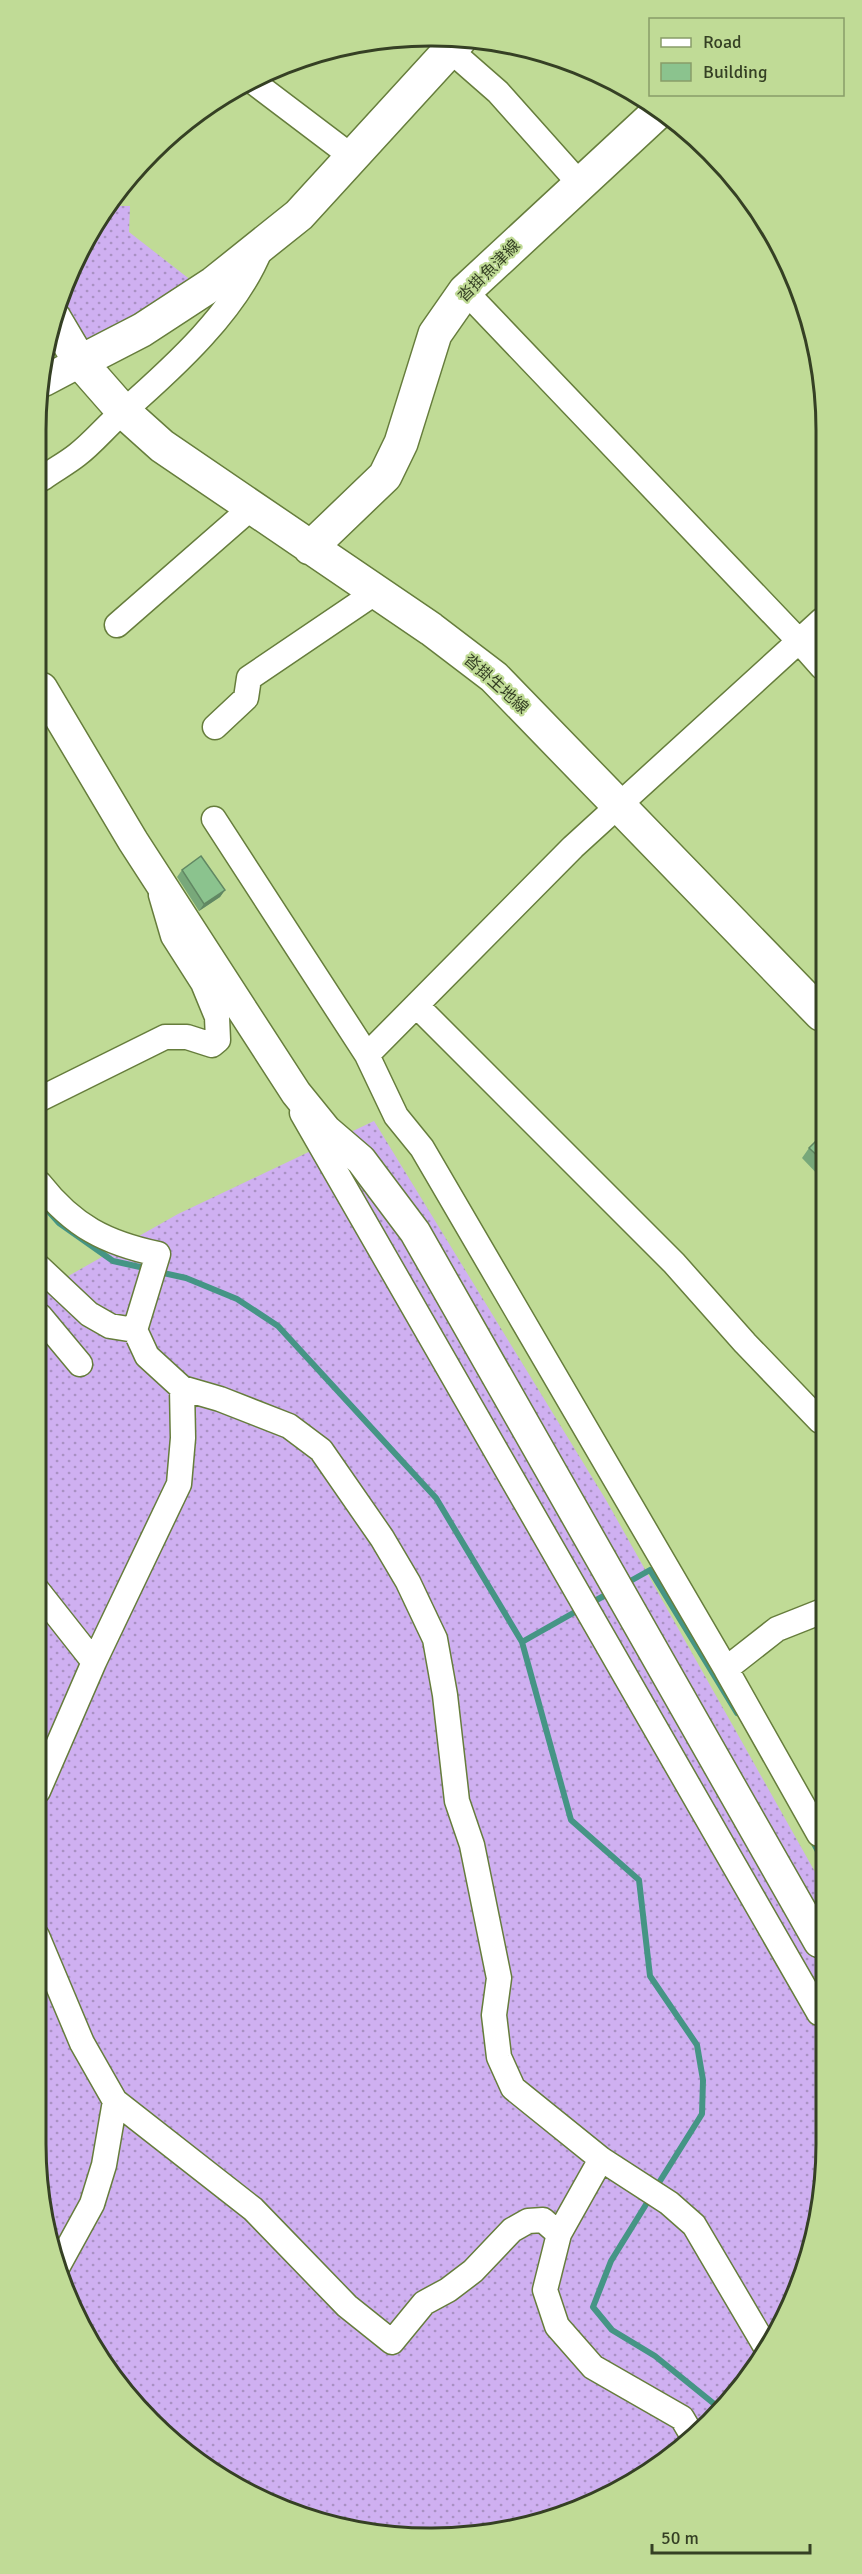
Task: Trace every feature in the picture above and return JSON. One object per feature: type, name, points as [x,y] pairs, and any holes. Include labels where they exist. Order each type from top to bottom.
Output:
[{"type":"main road","points":[[80,362],[142,330],[214,283],[299,215],[452,47]]},
{"type":"main road","name":"沓掛魚津線","points":[[310,548],[385,476],[401,443],[435,334],[465,291],[652,116]]},
{"type":"main road","points":[[61,329],[80,362],[123,411]]},
{"type":"main road","name":"沓掛生地線","points":[[123,411],[162,446],[431,629],[494,677],[816,1009]]},
{"type":"street","points":[[458,47],[580,184]]},
{"type":"street","points":[[260,87],[351,156]]},
{"type":"street","points":[[46,476],[78,454],[123,411],[154,386],[234,299],[252,271],[262,246]]},
{"type":"street","points":[[465,291],[816,660]]},
{"type":"street","points":[[51,378],[80,362]]},
{"type":"street","points":[[117,625],[251,508]]},
{"type":"street","points":[[215,726],[246,698],[249,678],[376,592]]},
{"type":"street","points":[[367,1055],[573,847],[816,625]]},
{"type":"street","points":[[46,695],[155,875],[296,1093],[326,1130],[361,1160],[415,1232],[816,1937]]},
{"type":"street","points":[[214,819],[367,1055],[396,1116],[422,1148],[816,1828]]},
{"type":"street","points":[[46,1096],[165,1037],[187,1037],[212,1045],[218,1040],[218,1017],[203,983],[173,936],[155,875]]},
{"type":"street","points":[[417,1006],[674,1263],[745,1343],[816,1417]]},
{"type":"street","points":[[296,1093],[302,1115],[324,1155],[553,1548],[816,2008]]},
{"type":"street","points":[[46,1192],[59,1208],[96,1234],[136,1249],[158,1254],[135,1330],[147,1356],[182,1388],[220,1399],[289,1426],[321,1450],[382,1538],[408,1582],[435,1640],[445,1695],[457,1801],[472,1845],[499,1978],[494,2015],[499,2057],[513,2088],[601,2159],[669,2203],[694,2225],[761,2339]]},
{"type":"street","points":[[46,1274],[89,1314],[110,1326],[135,1330]]},
{"type":"street","points":[[46,1323],[80,1364]]},
{"type":"street","points":[[46,1773],[94,1662],[179,1484],[183,1438],[182,1388]]},
{"type":"street","points":[[46,1601],[94,1662]]},
{"type":"street","points":[[726,1669],[777,1629],[816,1614]]},
{"type":"street","points":[[46,1957],[82,2043],[115,2101],[254,2209],[347,2306],[392,2342],[424,2303],[473,2271],[512,2230],[528,2221],[543,2220],[559,2234]]},
{"type":"street","points":[[64,2256],[92,2204],[104,2165],[115,2101]]},
{"type":"street","points":[[601,2159],[559,2234],[545,2290],[557,2326],[593,2367],[682,2418],[689,2429]]},
{"type":"shaded area","points":[[119,206],[130,206],[129,232],[192,281],[93,343],[85,337],[67,307],[86,261],[111,217]]},
{"type":"shaded area","points":[[374,1121],[606,1500],[816,1874],[815,2168],[802,2243],[776,2313],[751,2357],[736,2377],[720,2397],[685,2432],[645,2463],[601,2488],[531,2514],[456,2527],[406,2527],[381,2524],[307,2507],[239,2476],[217,2463],[177,2432],[142,2397],[126,2377],[111,2357],[86,2313],[60,2243],[50,2193],[46,2143],[46,1289],[178,1214]]},
{"type":"building","points":[[201,856],[225,890],[204,904],[182,870]]},
{"type":"building","points":[[816,1141],[816,1154],[809,1148]]},
{"type":"waterway","points":[[50,1213],[59,1223],[113,1261],[149,1269]]},
{"type":"waterway","points":[[159,1272],[186,1278],[237,1299],[278,1326],[436,1498],[522,1642],[571,1820],[639,1880],[650,1976],[697,2045],[703,2080],[702,2114],[655,2189]]},
{"type":"waterway","points":[[625,1584],[650,1570],[737,1713]]},
{"type":"waterway","points":[[591,1603],[611,1592]]},
{"type":"waterway","points":[[522,1642],[582,1608]]},
{"type":"waterway","points":[[811,1838],[816,1847]]},
{"type":"waterway","points":[[650,2198],[611,2261],[593,2307],[612,2330],[655,2356],[714,2404]]}]
